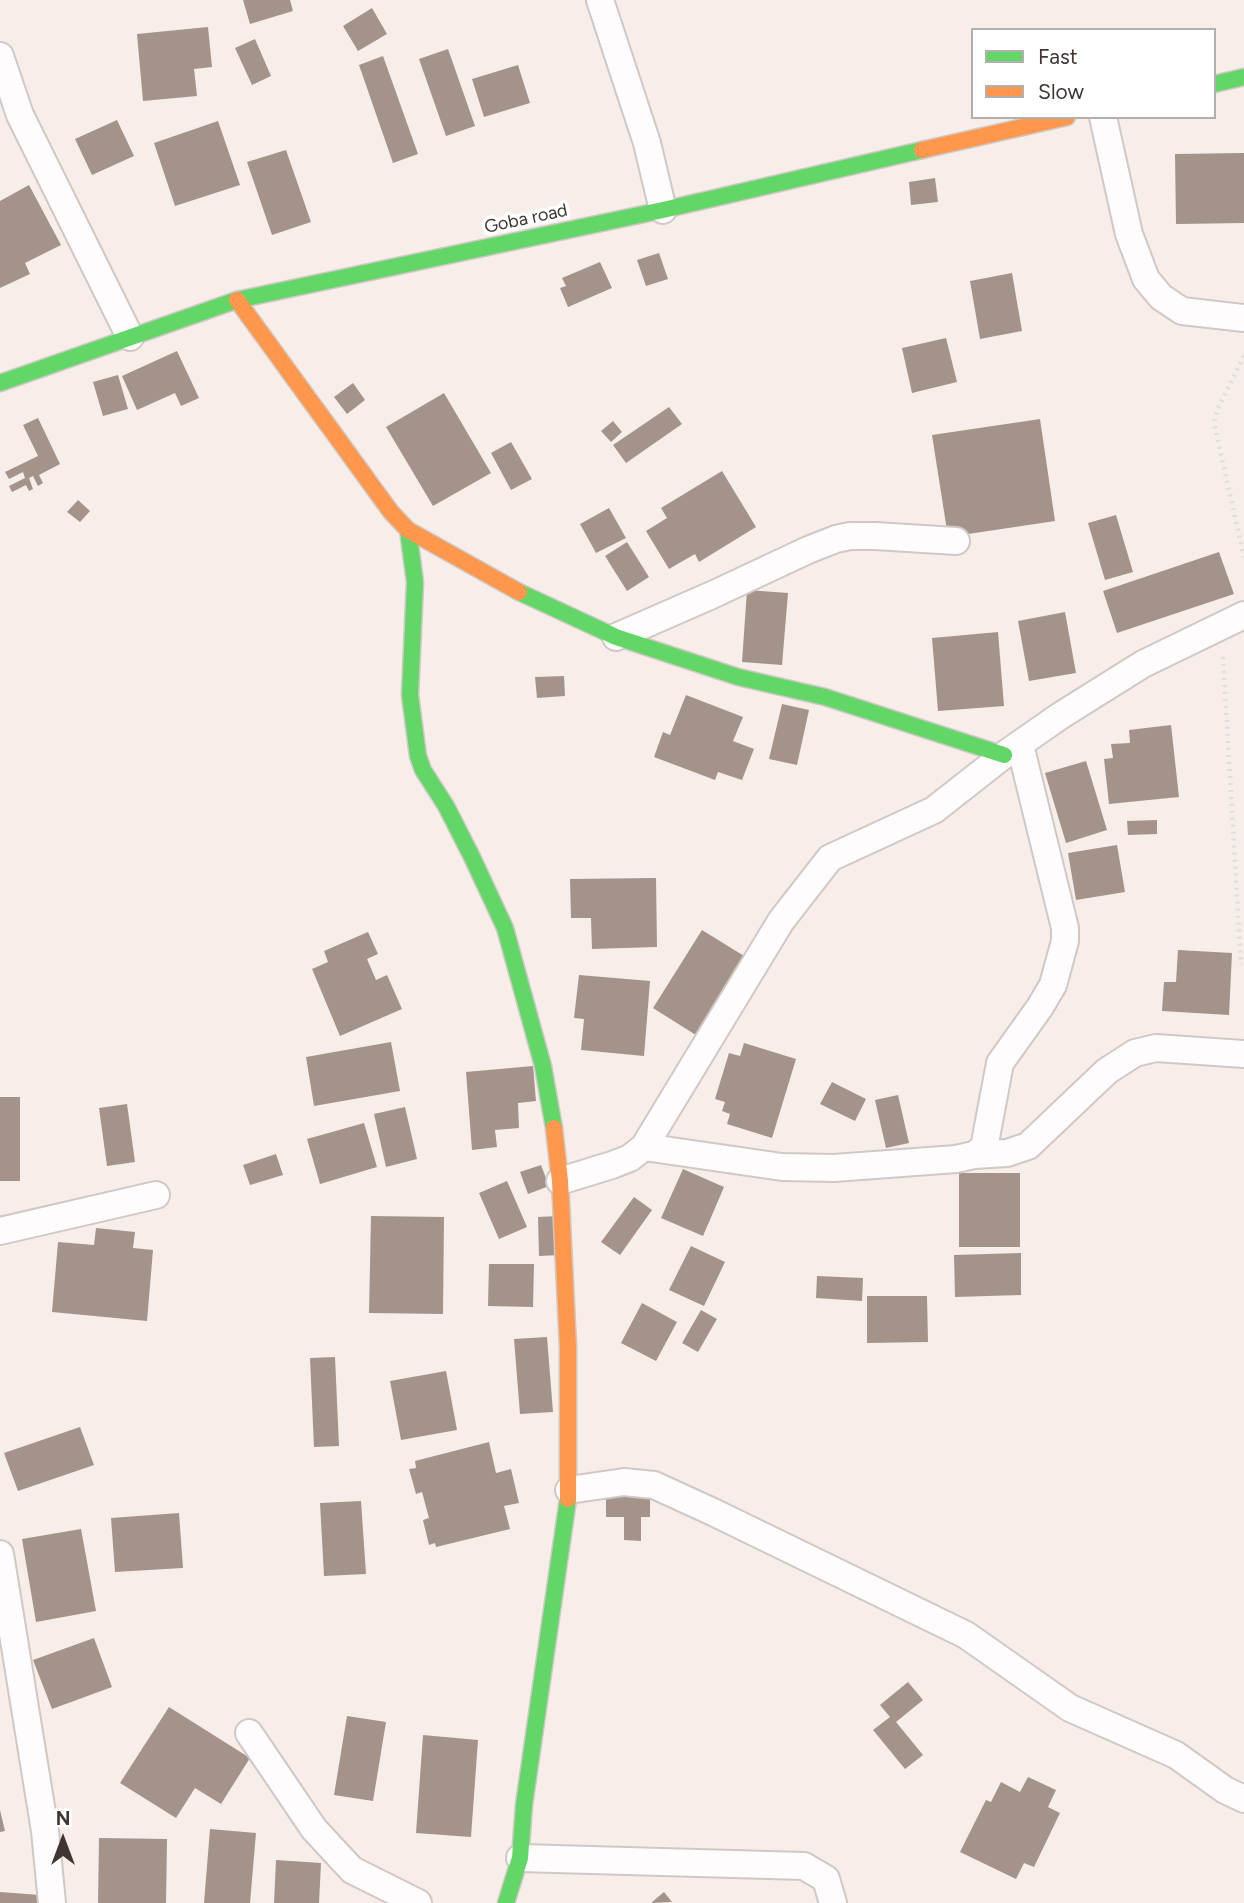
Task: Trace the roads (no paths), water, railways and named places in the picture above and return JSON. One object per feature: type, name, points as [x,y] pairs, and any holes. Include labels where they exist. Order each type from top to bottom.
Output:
[{"type":"street","points":[[600,0],[647,143],[663,210]]},
{"type":"street","points":[[0,56],[20,115],[131,337]]},
{"type":"street","points":[[1216,83],[1244,77]]},
{"type":"street","name":"Goba road","points":[[0,383],[237,300],[663,210],[1058,119]]},
{"type":"street","points":[[1103,119],[1129,234],[1146,279],[1161,297],[1182,311],[1244,317]]},
{"type":"street","points":[[237,300],[391,512],[408,530],[504,585],[616,637],[738,677],[825,697],[909,727],[1012,750]]},
{"type":"street","points":[[408,530],[415,583],[410,695],[418,756],[423,770],[446,806],[484,879],[505,928],[543,1066],[553,1117],[560,1181],[568,1347],[569,1490],[524,1805],[520,1858],[506,1903]]},
{"type":"street","points":[[616,637],[836,539],[875,536],[956,541]]},
{"type":"street","points":[[560,1181],[630,1158],[644,1147],[781,921],[831,858],[909,824],[934,810],[1060,716],[1143,664],[1232,620]]},
{"type":"street","points":[[974,1156],[984,1148],[1000,1063],[1053,985],[1065,941],[1065,928],[1012,750]]},
{"type":"street","points":[[644,1147],[795,1167],[834,1168],[1007,1153],[1028,1146],[1107,1071],[1135,1054],[1156,1048],[1244,1054]]},
{"type":"street","points":[[0,1231],[156,1195]]},
{"type":"street","points":[[569,1490],[624,1482],[654,1485],[713,1511],[966,1635],[1070,1708],[1176,1755],[1225,1790],[1244,1799]]},
{"type":"street","points":[[0,1555],[45,1831],[52,1903]]},
{"type":"street","points":[[249,1733],[314,1829],[352,1870],[418,1903]]},
{"type":"street","points":[[520,1858],[804,1867],[826,1879],[834,1903]]}]
